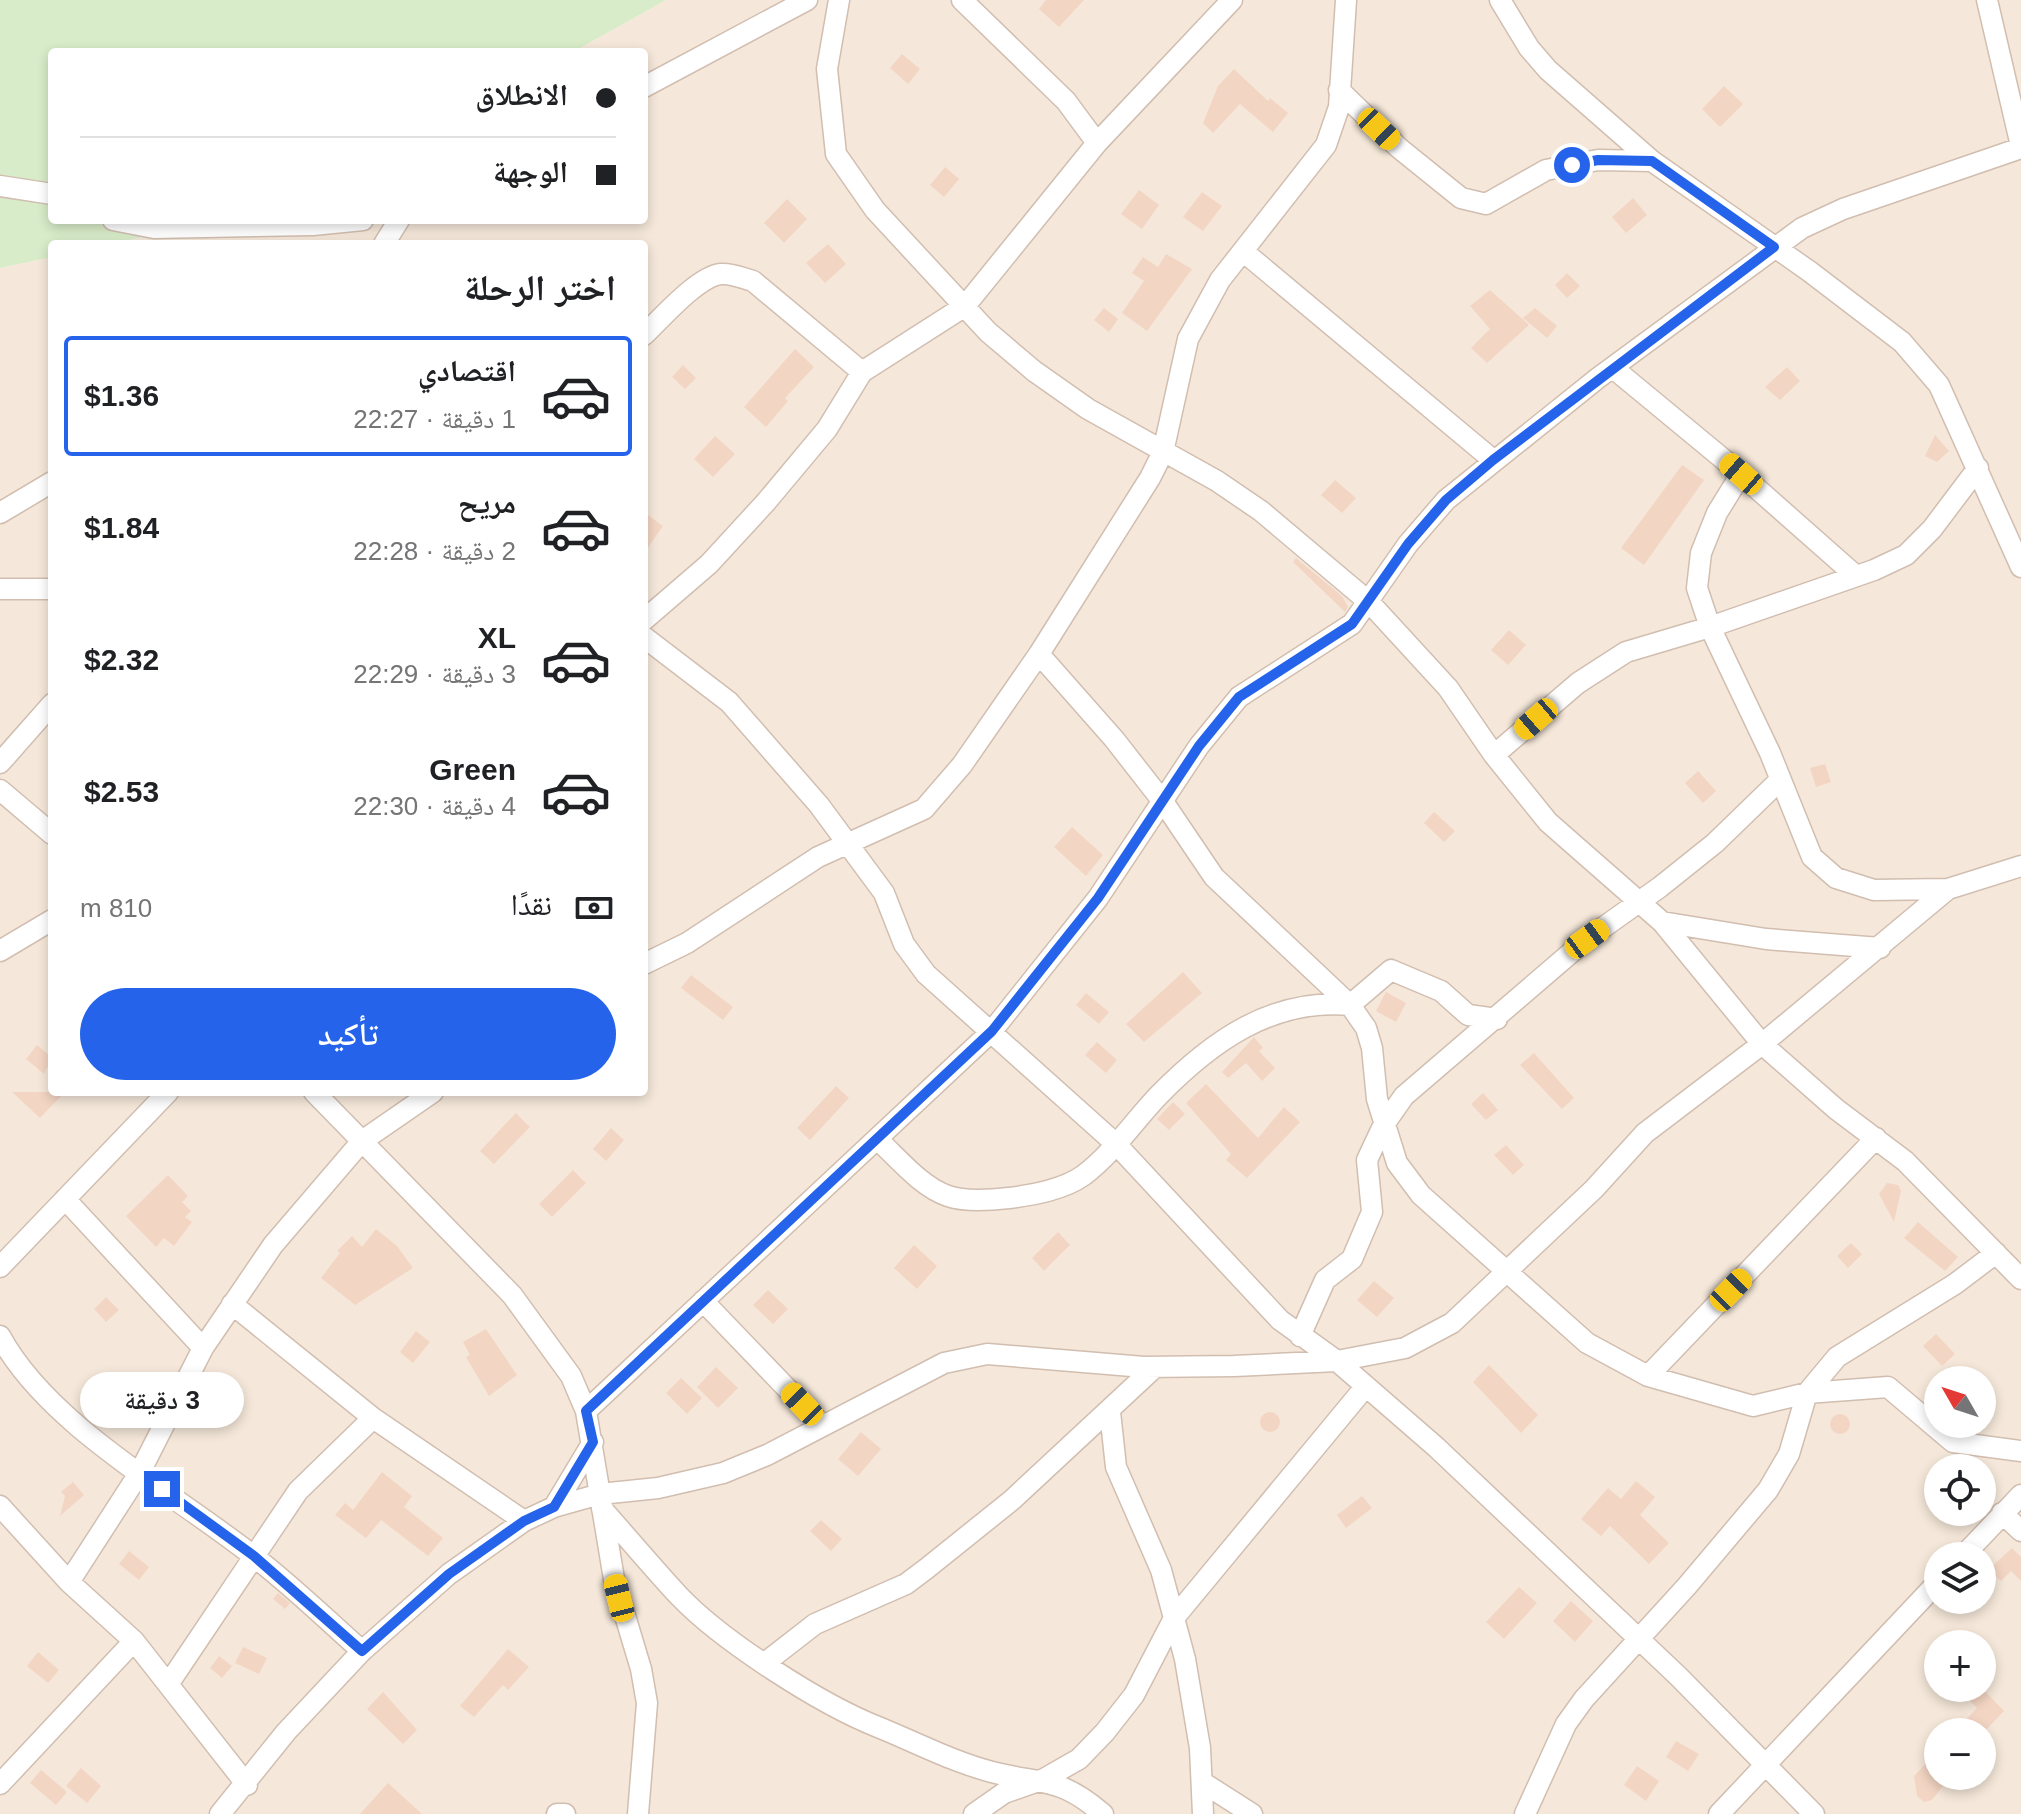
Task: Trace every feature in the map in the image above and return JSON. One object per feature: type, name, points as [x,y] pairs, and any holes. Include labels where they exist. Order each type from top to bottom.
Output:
[{"type":"street","points":[[648,85],[807,0]]},
{"type":"street","points":[[839,0],[827,69],[836,154],[875,210],[988,332],[1034,371],[1088,409],[1217,481],[1261,511],[1369,602],[1448,688],[1494,755],[1548,822],[1662,922],[1762,1044],[1905,1161],[2021,1279]]},
{"type":"street","points":[[962,0],[1066,101],[1097,143]]},
{"type":"street","points":[[648,617],[709,564],[766,502],[827,429],[862,372],[965,306],[1097,143],[1232,0]]},
{"type":"street","points":[[648,962],[687,943],[798,869],[924,809],[962,765],[1039,654],[1163,452],[1188,339],[1220,280],[1326,145],[1339,107],[1346,0]]},
{"type":"street","points":[[1500,0],[1529,48],[1548,70],[1652,161],[1902,342],[1939,385],[2021,567]]},
{"type":"street","points":[[586,1411],[992,1031],[1098,898],[1199,746],[1239,697],[1352,624],[1408,544],[1437,511],[1493,460],[1802,228],[1843,209],[2021,147],[1987,0]]},
{"type":"street","points":[[1339,90],[1399,148],[1461,198],[1486,204],[1546,170],[1598,160],[1652,161]]},
{"type":"street","points":[[0,186],[48,193]]},
{"type":"street","points":[[134,224],[154,228],[323,224]]},
{"type":"street","points":[[1244,252],[1493,460]]},
{"type":"street","points":[[648,331],[683,298],[716,274],[732,274],[753,281],[862,372]]},
{"type":"street","points":[[1613,368],[1741,474],[1856,576]]},
{"type":"street","points":[[1494,755],[1578,683],[1626,652],[1710,627],[1856,576],[1906,555],[1932,529],[1978,468]]},
{"type":"street","points":[[1741,474],[1717,513],[1701,553],[1697,588],[1710,627],[1812,857],[1836,878],[1874,890],[1948,889],[2021,866]]},
{"type":"street","points":[[0,513],[48,484]]},
{"type":"street","points":[[0,589],[48,589]]},
{"type":"street","points":[[648,640],[729,702],[849,843],[884,893],[904,944],[926,974],[1116,1144],[1231,1270],[1300,1336],[1337,1361],[1436,1447],[1638,1639],[1814,1814]]},
{"type":"street","points":[[1039,654],[1164,803],[1214,877],[1350,1005],[1366,1028],[1372,1048],[1383,1126],[1397,1163],[1421,1195],[1587,1343],[1648,1376],[1753,1406],[1807,1393],[1888,1387],[1953,1442],[2021,1451]]},
{"type":"street","points":[[0,763],[48,709]]},
{"type":"street","points":[[1300,1336],[1325,1280],[1352,1259],[1372,1212],[1367,1160],[1383,1126],[1423,1077],[1497,1019],[1587,939],[1715,843],[1780,780]]},
{"type":"street","points":[[0,790],[48,831]]},
{"type":"street","points":[[0,1506],[69,1582],[134,1641],[169,1683],[237,1803],[286,1732],[362,1651],[449,1574],[524,1521],[554,1507],[601,1502],[723,1473],[767,1455],[944,1363],[987,1354],[1155,1367],[1337,1361],[1405,1348],[1452,1323],[1594,1189],[1645,1133],[1762,1044],[1948,889]]},
{"type":"street","points":[[0,951],[48,922]]},
{"type":"street","points":[[1662,922],[1766,939],[1880,948]]},
{"type":"street","points":[[877,1139],[922,1180],[948,1196],[992,1200],[1040,1194],[1082,1176],[1116,1144],[1160,1094],[1200,1059],[1262,1016],[1312,1003],[1350,1005],[1391,970],[1441,991],[1468,1015],[1497,1019]]},
{"type":"street","points":[[0,1267],[164,1096]]},
{"type":"street","points":[[318,1096],[512,1295],[571,1376],[586,1411],[614,1579],[641,1669],[647,1703],[638,1814]]},
{"type":"street","points":[[69,1582],[140,1472],[203,1348],[273,1245],[362,1141],[427,1096]]},
{"type":"street","points":[[1648,1376],[1876,1138]]},
{"type":"street","points":[[65,1199],[203,1348]]},
{"type":"street","points":[[1525,1814],[1566,1724],[1768,1490],[1789,1454],[1807,1393],[1837,1357],[1955,1284],[1996,1253]]},
{"type":"street","points":[[703,1301],[822,1425]]},
{"type":"street","points":[[232,1304],[373,1418],[524,1521]]},
{"type":"street","points":[[0,1336],[15,1363],[55,1406],[254,1556],[362,1651]]},
{"type":"street","points":[[766,1662],[815,1624],[906,1584],[1012,1500],[1155,1367]]},
{"type":"street","points":[[974,1814],[1004,1793],[1044,1779],[1079,1759],[1105,1732],[1134,1695],[1174,1618],[1366,1386]]},
{"type":"street","points":[[1110,1412],[1116,1467],[1161,1570],[1187,1674],[1202,1782],[1203,1814]]},
{"type":"street","points":[[169,1683],[298,1491],[373,1418]]},
{"type":"street","points":[[554,1507],[593,1442]]},
{"type":"street","points":[[1976,1542],[2021,1495]]},
{"type":"street","points":[[601,1502],[680,1597],[766,1662],[873,1726],[994,1772],[1044,1779],[1081,1795],[1103,1814]]},
{"type":"street","points":[[2002,1513],[2021,1531]]},
{"type":"street","points":[[1719,1814],[1924,1597]]},
{"type":"street","points":[[1,1780],[134,1641]]},
{"type":"street","points":[[1202,1782],[1252,1814]]},
{"type":"street","points":[[557,1814],[565,1814]]},
{"type":"shaded area","points":[[666,0],[2021,0],[2021,1814],[0,1814],[0,268],[48,258],[48,1096],[648,1096],[648,240],[129,240],[198,224],[648,224],[648,48],[580,48]]},
{"type":"green space","points":[[0,0],[666,0],[580,48],[48,48],[48,224],[198,224],[129,240],[48,240],[48,258],[0,268]]},
{"type":"building","points":[[1046,0],[1084,0],[1059,27],[1039,9]]},
{"type":"building","points":[[902,54],[920,69],[908,84],[890,68]]},
{"type":"building","points":[[1234,69],[1268,101],[1270,98],[1288,113],[1273,132],[1240,104],[1213,133],[1203,123],[1218,86]]},
{"type":"building","points":[[1724,86],[1743,104],[1720,127],[1702,109]]},
{"type":"building","points":[[945,167],[959,179],[944,197],[930,185]]},
{"type":"building","points":[[1139,190],[1159,205],[1142,229],[1121,214]]},
{"type":"building","points":[[1202,192],[1222,206],[1203,231],[1183,217]]},
{"type":"building","points":[[1633,198],[1647,215],[1626,233],[1612,217]]},
{"type":"building","points":[[787,199],[807,219],[784,243],[764,223]]},
{"type":"building","points":[[828,244],[846,264],[825,283],[806,263]]},
{"type":"building","points":[[1166,254],[1192,269],[1147,331],[1122,313],[1144,281],[1132,273],[1143,257],[1158,267]]},
{"type":"building","points":[[1567,273],[1580,286],[1567,298],[1555,285]]},
{"type":"building","points":[[1490,290],[1529,325],[1487,363],[1471,348],[1490,329],[1470,306]]},
{"type":"building","points":[[1104,308],[1118,319],[1109,332],[1094,320]]},
{"type":"building","points":[[1535,308],[1557,326],[1547,338],[1523,318]]},
{"type":"building","points":[[795,349],[814,367],[785,398],[788,401],[766,427],[744,407]]},
{"type":"building","points":[[683,365],[696,378],[685,389],[672,377]]},
{"type":"building","points":[[1787,367],[1800,381],[1780,400],[1765,387]]},
{"type":"building","points":[[1935,435],[1949,451],[1937,462],[1925,456]]},
{"type":"building","points":[[715,436],[735,454],[713,477],[694,459]]},
{"type":"building","points":[[1682,465],[1704,480],[1644,565],[1621,548]]},
{"type":"building","points":[[1335,480],[1356,498],[1342,513],[1321,495]]},
{"type":"building","points":[[648,515],[663,526],[648,547]]},
{"type":"building","points":[[1296,558],[1342,596],[1348,607],[1345,612],[1293,562]]},
{"type":"building","points":[[1509,630],[1526,645],[1508,665],[1491,650]]},
{"type":"building","points":[[1825,764],[1831,782],[1816,787],[1810,768]]},
{"type":"building","points":[[1698,771],[1716,791],[1703,803],[1685,783]]},
{"type":"building","points":[[1434,812],[1455,831],[1444,842],[1424,823]]},
{"type":"building","points":[[1072,827],[1103,855],[1086,876],[1054,847]]},
{"type":"building","points":[[1183,972],[1202,993],[1144,1042],[1126,1024]]},
{"type":"building","points":[[691,975],[733,1007],[723,1020],[681,988]]},
{"type":"building","points":[[1386,992],[1406,1003],[1396,1022],[1376,1011]]},
{"type":"building","points":[[1086,993],[1109,1012],[1099,1024],[1076,1005]]},
{"type":"building","points":[[1254,1037],[1263,1048],[1259,1051],[1275,1068],[1262,1081],[1246,1063],[1228,1078],[1222,1072]]},
{"type":"building","points":[[1097,1042],[1117,1060],[1106,1073],[1085,1055]]},
{"type":"building","points":[[37,1045],[48,1055],[44,1074],[26,1059]]},
{"type":"building","points":[[1534,1053],[1574,1098],[1562,1109],[1520,1065]]},
{"type":"building","points":[[1206,1084],[1258,1138],[1284,1107],[1300,1122],[1247,1178],[1226,1160],[1231,1154],[1186,1103]]},
{"type":"building","points":[[836,1086],[849,1098],[810,1140],[797,1128]]},
{"type":"building","points":[[12,1092],[48,1092],[48,1096],[61,1096],[40,1118]]},
{"type":"building","points":[[1483,1093],[1498,1110],[1486,1120],[1471,1104]]},
{"type":"building","points":[[1173,1102],[1185,1114],[1169,1130],[1157,1119]]},
{"type":"building","points":[[516,1113],[530,1127],[494,1164],[480,1151]]},
{"type":"building","points":[[611,1128],[624,1140],[606,1161],[593,1149]]},
{"type":"building","points":[[1506,1145],[1524,1165],[1513,1175],[1494,1155]]},
{"type":"building","points":[[573,1170],[586,1183],[552,1217],[539,1204]]},
{"type":"building","points":[[168,1175],[188,1196],[182,1202],[191,1211],[185,1217],[192,1222],[174,1246],[164,1238],[156,1247],[126,1216]]},
{"type":"building","points":[[1887,1183],[1898,1185],[1901,1191],[1894,1222],[1879,1194]]},
{"type":"building","points":[[1918,1222],[1958,1257],[1945,1271],[1904,1238]]},
{"type":"building","points":[[376,1229],[397,1246],[413,1268],[355,1305],[321,1278],[340,1253],[337,1251],[352,1236],[362,1247]]},
{"type":"building","points":[[1058,1232],[1070,1245],[1044,1271],[1032,1258]]},
{"type":"building","points":[[1851,1243],[1862,1254],[1848,1268],[1837,1256]]},
{"type":"building","points":[[914,1245],[937,1266],[917,1289],[894,1268]]},
{"type":"building","points":[[1374,1281],[1394,1298],[1377,1317],[1357,1300]]},
{"type":"building","points":[[768,1290],[788,1309],[773,1324],[753,1305]]},
{"type":"building","points":[[106,1297],[119,1310],[106,1322],[94,1309]]},
{"type":"building","points":[[486,1329],[517,1375],[489,1396],[466,1357],[470,1355],[463,1342]]},
{"type":"building","points":[[416,1331],[430,1342],[413,1363],[400,1352]]},
{"type":"building","points":[[1936,1334],[1955,1354],[1942,1366],[1923,1346]]},
{"type":"building","points":[[1489,1365],[1538,1415],[1521,1433],[1473,1382]]},
{"type":"building","points":[[716,1367],[738,1388],[718,1408],[697,1387]]},
{"type":"building","points":[[681,1378],[702,1398],[687,1414],[666,1393]]},
{"type":"building","points":[[1270,1412],[1277,1415],[1280,1422],[1277,1429],[1270,1432],[1263,1429],[1260,1422],[1263,1415]]},
{"type":"building","points":[[1840,1414],[1847,1417],[1850,1424],[1847,1431],[1840,1434],[1833,1431],[1830,1424],[1833,1417]]},
{"type":"building","points":[[861,1432],[881,1449],[858,1476],[838,1459]]},
{"type":"building","points":[[382,1472],[412,1496],[404,1507],[443,1538],[428,1556],[381,1520],[366,1538],[335,1515],[345,1503],[353,1510]]},
{"type":"building","points":[[1636,1481],[1655,1497],[1640,1515],[1669,1543],[1649,1564],[1610,1526],[1601,1536],[1581,1519],[1608,1488],[1621,1499]]},
{"type":"building","points":[[73,1482],[84,1495],[60,1516],[65,1496],[61,1492]]},
{"type":"building","points":[[1362,1496],[1372,1508],[1346,1528],[1337,1515]]},
{"type":"building","points":[[821,1520],[842,1539],[831,1551],[810,1531]]},
{"type":"building","points":[[2012,1548],[2021,1557],[2021,1581],[2011,1571],[2001,1581],[1996,1576],[1996,1563]]},
{"type":"building","points":[[129,1551],[149,1567],[139,1580],[119,1564]]},
{"type":"building","points":[[1519,1587],[1537,1603],[1504,1639],[1486,1622]]},
{"type":"building","points":[[278,1593],[290,1603],[285,1609],[273,1599]]},
{"type":"building","points":[[1571,1601],[1593,1621],[1575,1642],[1553,1621]]},
{"type":"building","points":[[243,1647],[267,1658],[259,1674],[235,1663]]},
{"type":"building","points":[[508,1649],[529,1667],[508,1690],[503,1685],[474,1717],[460,1706]]},
{"type":"building","points":[[38,1652],[59,1670],[48,1683],[27,1666]]},
{"type":"building","points":[[219,1656],[232,1666],[222,1678],[210,1668]]},
{"type":"building","points":[[383,1692],[417,1730],[403,1744],[367,1709]]},
{"type":"building","points":[[1971,1702],[1995,1702],[2004,1711],[1996,1719],[1967,1718],[1977,1708]]},
{"type":"building","points":[[1676,1741],[1699,1754],[1688,1771],[1666,1757]]},
{"type":"building","points":[[1637,1766],[1659,1781],[1646,1801],[1624,1785]]},
{"type":"building","points":[[1924,1766],[1924,1790],[1940,1790],[1932,1800],[1924,1802],[1917,1796],[1914,1776]]},
{"type":"building","points":[[81,1768],[101,1786],[87,1803],[66,1786]]},
{"type":"building","points":[[41,1770],[67,1792],[56,1805],[30,1783]]},
{"type":"building","points":[[388,1783],[422,1814],[360,1814]]},
{"type":"route","points":[[162,1489],[254,1556],[362,1651],[449,1574],[524,1521],[554,1507],[567,1490],[593,1442],[586,1411],[992,1031],[1098,898],[1199,746],[1239,697],[1352,624],[1408,544],[1446,500],[1493,460],[1598,378],[1670,329],[1774,247],[1652,161],[1598,160],[1572,165]]}]
